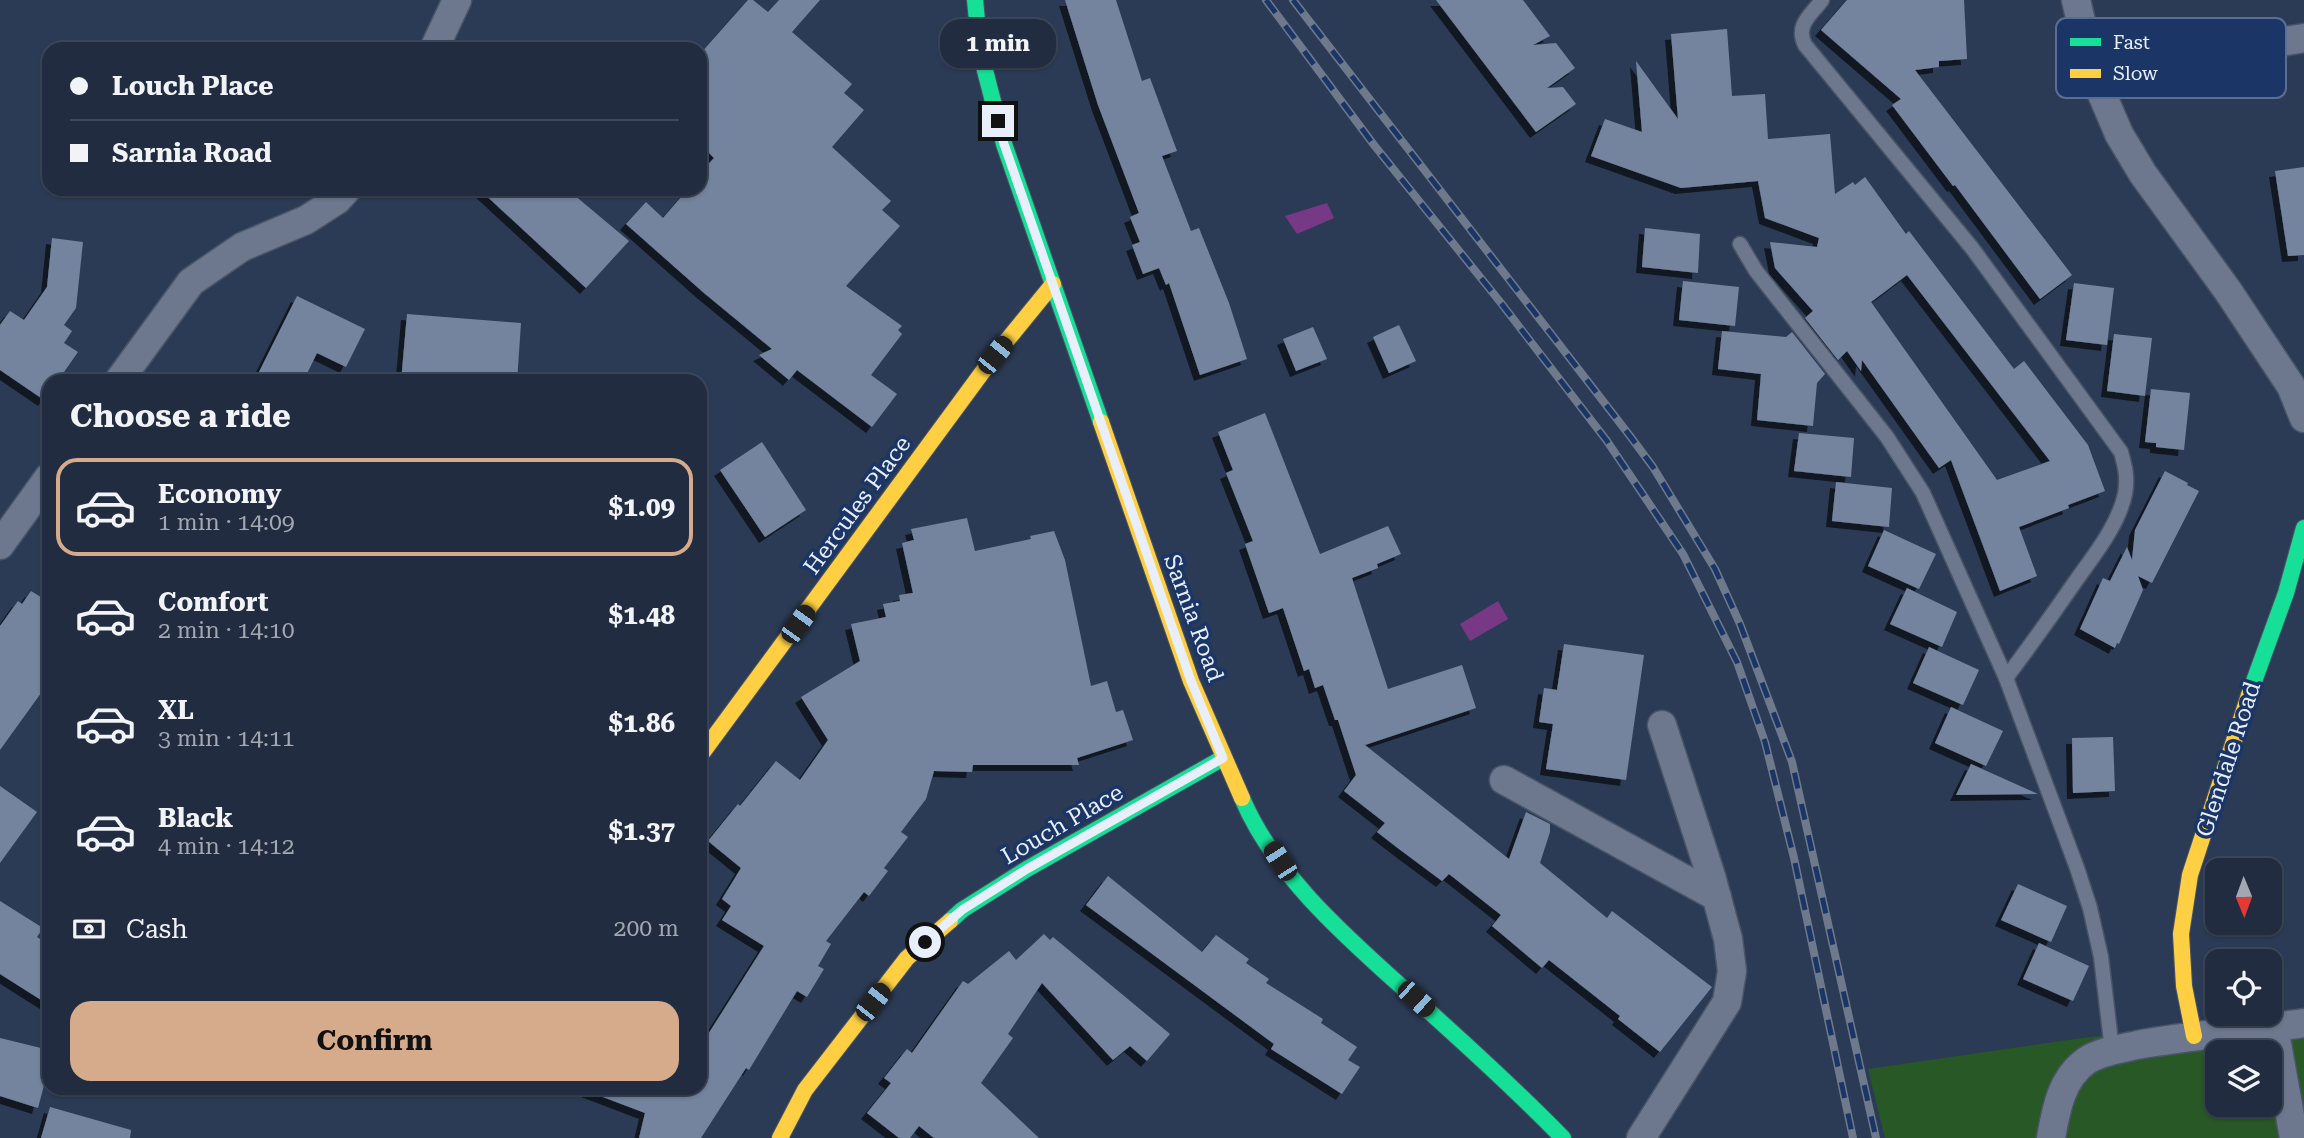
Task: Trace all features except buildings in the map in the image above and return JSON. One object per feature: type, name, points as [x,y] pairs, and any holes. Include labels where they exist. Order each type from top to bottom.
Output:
[{"type":"street","points":[[437,42],[457,0]]},
{"type":"street","name":"Sarnia Road","points":[[975,0],[980,51],[1004,144],[1191,681],[1250,815],[1295,883],[1360,948],[1510,1083],[1563,1138]]},
{"type":"street","points":[[2076,0],[2080,18]]},
{"type":"street","points":[[2286,41],[2304,38]]},
{"type":"street","points":[[2104,98],[2119,134],[2143,174],[2228,291],[2284,375],[2304,418]]},
{"type":"street","points":[[124,374],[191,282],[242,247],[306,220],[341,196]]},
{"type":"street","name":"Hercules Place","points":[[707,746],[995,355],[1053,284]]},
{"type":"street","points":[[0,545],[42,487]]},
{"type":"street","name":"Glendale Road","points":[[2194,1036],[2185,986],[2182,934],[2190,875],[2257,672],[2297,580],[2304,528]]},
{"type":"street","points":[[1642,1138],[1727,1002],[1732,971],[1728,939],[1717,897],[1662,725]]},
{"type":"street","name":"Louch Place","points":[[780,1138],[805,1090],[906,958],[962,910],[1027,869],[1223,758]]},
{"type":"street","points":[[1504,779],[1717,897]]},
{"type":"street","points":[[2051,1138],[2056,1110],[2068,1079],[2087,1060],[2112,1050],[2194,1036],[2304,1023]]},
{"type":"street","points":[[2274,1027],[2294,1138]]},
{"type":"lane","points":[[1822,0],[1800,29],[1805,45],[1972,248],[2122,452],[2127,476],[2125,495],[2118,516],[2100,547],[2006,678]]},
{"type":"lane","points":[[1740,244],[1756,271],[1887,438],[1923,493],[2006,678],[2090,908],[2106,991],[2112,1050]]},
{"type":"green space","points":[[2304,1011],[2304,1138],[1885,1138],[1868,1069],[2205,1023],[2205,1026],[2282,1026],[2282,1014]]},
{"type":"shaded area","points":[[1327,203],[1334,218],[1297,234],[1285,216]]},
{"type":"shaded area","points":[[1498,601],[1508,619],[1470,641],[1460,624]]},
{"type":"railway","points":[[1266,0],[1374,145],[1607,441],[1683,554],[1737,662],[1765,742],[1794,858],[1853,1138]]},
{"type":"railway","points":[[1293,0],[1653,467],[1715,569],[1740,624],[1792,762],[1876,1138]]},
{"type":"traffic: fast","points":[[975,0],[980,51],[1004,144],[1101,422]]},
{"type":"traffic: fast","points":[[2249,695],[2286,593],[2304,528]]},
{"type":"traffic: fast","points":[[950,921],[962,910],[1027,869],[1223,758]]},
{"type":"traffic: fast","points":[[1242,798],[1276,857],[1321,911],[1563,1138]]},
{"type":"traffic: slow","points":[[707,746],[995,355],[1053,284]]},
{"type":"traffic: slow","points":[[1101,422],[1191,681],[1242,798]]},
{"type":"traffic: slow","points":[[2194,1036],[2184,986],[2181,934],[2190,875],[2249,695]]},
{"type":"traffic: slow","points":[[780,1138],[805,1090],[907,958],[950,921]]},
{"type":"route","points":[[925,942],[962,910],[1027,869],[1223,758],[1191,681],[998,121]]}]
